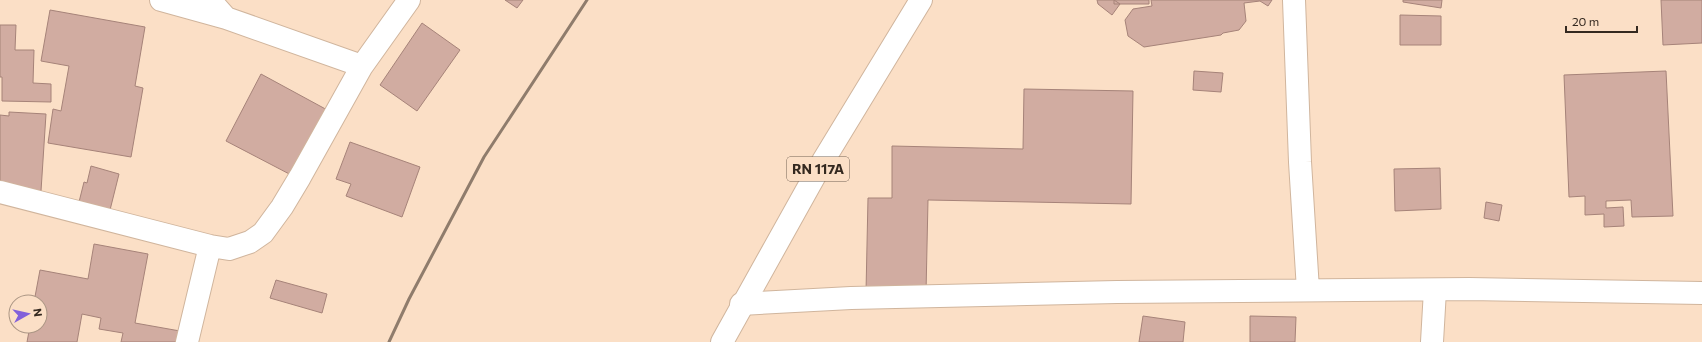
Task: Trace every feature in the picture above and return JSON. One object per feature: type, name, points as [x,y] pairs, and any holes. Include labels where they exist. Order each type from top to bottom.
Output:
[{"type":"street","points":[[161,0],[226,18],[362,66]]},
{"type":"street","points":[[210,0],[226,18]]},
{"type":"street","points":[[0,192],[210,246],[229,249],[250,242],[263,233],[282,207],[362,66],[409,0]]},
{"type":"street","name":"RN 117A","points":[[722,342],[823,161],[921,0]]},
{"type":"street","points":[[1294,0],[1299,146],[1308,290]]},
{"type":"street","points":[[187,342],[210,246]]},
{"type":"street","points":[[742,304],[851,298],[1117,292],[1435,290],[1702,293]]},
{"type":"street","points":[[1432,342],[1435,290]]},
{"type":"building","points":[[505,0],[523,0],[517,8]]},
{"type":"building","points":[[1097,0],[1114,0],[1120,4],[1112,15],[1098,4]]},
{"type":"building","points":[[1114,0],[1149,0],[1149,4],[1114,4]]},
{"type":"building","points":[[1151,0],[1272,0],[1268,6],[1260,1],[1244,3],[1246,21],[1239,30],[1223,33],[1221,35],[1144,47],[1128,36],[1125,20],[1133,9],[1152,6]]},
{"type":"building","points":[[1403,0],[1442,0],[1441,8],[1403,2]]},
{"type":"building","points":[[1661,0],[1702,0],[1702,43],[1663,45]]},
{"type":"building","points":[[50,10],[145,27],[135,86],[143,88],[131,157],[48,143],[53,109],[61,111],[69,66],[41,61]]},
{"type":"building","points":[[1400,15],[1441,16],[1441,45],[1400,45]]},
{"type":"building","points":[[422,23],[460,50],[417,111],[380,85]]},
{"type":"building","points":[[0,25],[16,25],[15,50],[34,50],[33,83],[51,84],[51,102],[2,101],[2,77],[0,77]]},
{"type":"building","points":[[1194,71],[1223,73],[1221,92],[1193,90]]},
{"type":"building","points":[[1666,71],[1673,216],[1632,217],[1631,200],[1606,201],[1606,208],[1623,207],[1624,226],[1604,227],[1604,214],[1585,215],[1585,196],[1569,197],[1564,75]]},
{"type":"building","points":[[261,74],[331,112],[297,178],[226,141]]},
{"type":"building","points":[[1024,89],[1133,91],[1131,204],[928,200],[926,293],[866,292],[868,198],[892,198],[892,146],[1023,149]]},
{"type":"building","points":[[9,112],[46,114],[41,191],[0,189],[0,115],[9,116]]},
{"type":"building","points":[[350,142],[420,167],[402,217],[346,196],[351,184],[336,179]]},
{"type":"building","points":[[91,166],[119,174],[110,210],[79,202],[84,182],[87,183]]},
{"type":"building","points":[[1440,168],[1441,209],[1395,211],[1394,169]]},
{"type":"building","points":[[1486,202],[1502,205],[1499,221],[1484,218]]},
{"type":"building","points":[[94,244],[148,254],[135,323],[180,331],[178,342],[121,342],[123,333],[99,329],[101,318],[82,314],[77,342],[27,342],[28,334],[48,334],[48,294],[36,294],[40,270],[88,279]]},
{"type":"building","points":[[276,280],[327,294],[322,313],[270,298]]},
{"type":"building","points":[[1143,316],[1185,322],[1183,342],[1139,342]]},
{"type":"building","points":[[1250,316],[1296,317],[1295,342],[1250,342]]},
{"type":"railway","points":[[389,342],[409,299],[484,157],[587,0]]}]
